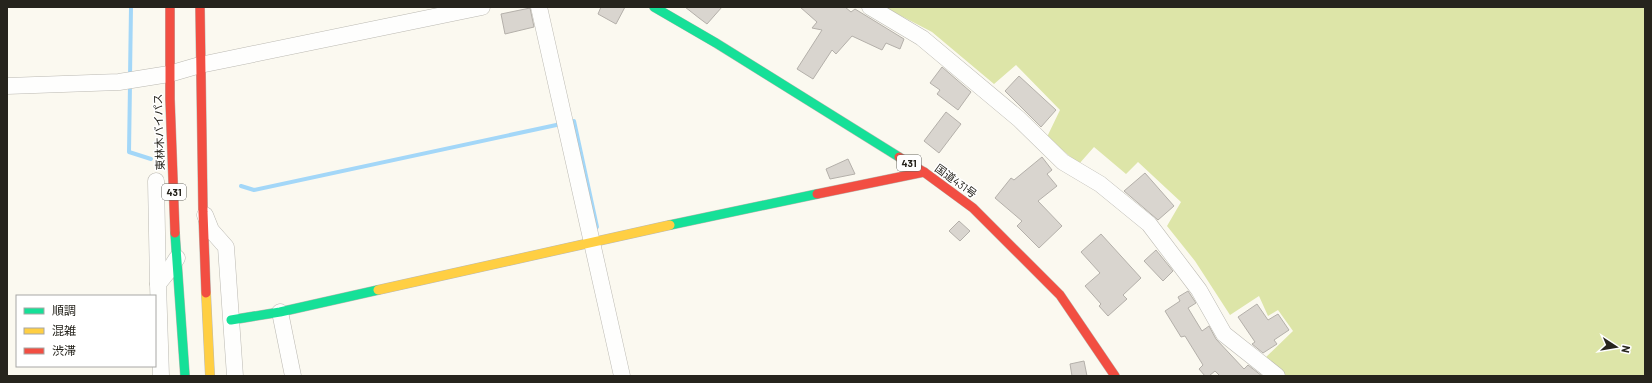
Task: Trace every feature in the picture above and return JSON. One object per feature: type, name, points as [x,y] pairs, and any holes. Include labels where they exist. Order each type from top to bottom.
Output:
[{"type":"main road","name":"東林木バイパス","points":[[170,7],[169,74],[177,258],[185,376]]},
{"type":"main road","points":[[200,7],[203,212],[210,376]]},
{"type":"main road","name":"国道431号","points":[[654,7],[716,43],[924,172],[973,208],[1060,295],[1115,376]]},
{"type":"main road","points":[[231,320],[280,312],[593,242],[924,172]]},
{"type":"street","points":[[7,86],[119,82],[169,74],[200,65],[482,7]]},
{"type":"street","points":[[539,7],[622,376]]},
{"type":"street","points":[[870,7],[922,38],[1019,119],[1063,162],[1100,184],[1149,224],[1198,290],[1224,334],[1277,376]]},
{"type":"street","points":[[156,181],[161,376]]},
{"type":"street","points":[[203,212],[212,230],[226,247],[235,376]]},
{"type":"street","points":[[158,284],[177,258]]},
{"type":"street","points":[[280,312],[293,376]]},
{"type":"green space","points":[[884,7],[1645,7],[1645,376],[1287,376],[1265,358],[1293,331],[1278,310],[1268,316],[1259,296],[1230,315],[1195,261],[1167,226],[1181,202],[1138,162],[1126,174],[1094,147],[1079,164],[1047,137],[1060,110],[1016,65],[994,84],[932,32]]},
{"type":"building","points":[[601,7],[625,7],[616,24],[598,14]]},
{"type":"building","points":[[685,7],[722,7],[707,24]]},
{"type":"building","points":[[800,7],[845,7],[851,12],[855,9],[904,39],[900,49],[886,43],[882,50],[852,36],[836,54],[832,50],[813,79],[797,69],[822,30],[812,28],[817,22]]},
{"type":"building","points":[[530,8],[534,27],[505,34],[501,14]]},
{"type":"building","points":[[942,67],[971,92],[958,110],[937,94],[940,90],[930,83]]},
{"type":"building","points":[[1019,76],[1056,110],[1041,127],[1005,91]]},
{"type":"building","points":[[946,112],[961,124],[939,153],[924,141]]},
{"type":"building","points":[[1042,157],[1052,170],[1047,174],[1057,186],[1038,201],[1062,226],[1039,248],[1017,226],[1022,221],[995,198],[1011,178],[1014,180]]},
{"type":"building","points":[[848,159],[855,174],[830,179],[826,169]]},
{"type":"building","points":[[1145,173],[1174,206],[1158,220],[1124,191]]},
{"type":"building","points":[[959,221],[970,231],[960,241],[949,231]]},
{"type":"building","points":[[1101,234],[1141,278],[1123,295],[1127,299],[1108,316],[1099,306],[1101,304],[1085,286],[1100,273],[1081,252]]},
{"type":"building","points":[[1156,250],[1173,271],[1163,281],[1144,261]]},
{"type":"building","points":[[1188,291],[1196,303],[1188,308],[1202,331],[1209,326],[1216,339],[1244,369],[1248,365],[1262,376],[1220,376],[1215,371],[1209,376],[1205,376],[1199,369],[1203,365],[1185,336],[1181,337],[1165,311],[1180,301],[1178,297]]},
{"type":"building","points":[[1257,304],[1268,320],[1278,314],[1289,330],[1274,340],[1277,344],[1263,353],[1252,344],[1255,342],[1238,317]]},
{"type":"building","points":[[1084,361],[1087,376],[1072,376],[1070,364]]},
{"type":"waterway","points":[[130,77],[131,7]]},
{"type":"waterway","points":[[130,84],[129,152],[151,159]]},
{"type":"waterway","points":[[568,122],[574,121],[597,227]]},
{"type":"waterway","points":[[241,186],[254,190],[561,124]]},
{"type":"traffic: fast","points":[[654,7],[716,43],[899,157]]},
{"type":"traffic: fast","points":[[670,225],[817,194]]},
{"type":"traffic: fast","points":[[175,233],[185,376]]},
{"type":"traffic: fast","points":[[231,320],[280,312],[378,290]]},
{"type":"traffic: slow","points":[[378,290],[670,225]]},
{"type":"traffic: slow","points":[[206,293],[210,376]]},
{"type":"traffic: jam","points":[[170,7],[170,99],[175,233]]},
{"type":"traffic: jam","points":[[200,7],[203,212],[206,293]]},
{"type":"traffic: jam","points":[[899,157],[924,172],[973,208],[1060,295],[1115,376]]},
{"type":"traffic: jam","points":[[817,194],[924,172]]}]
